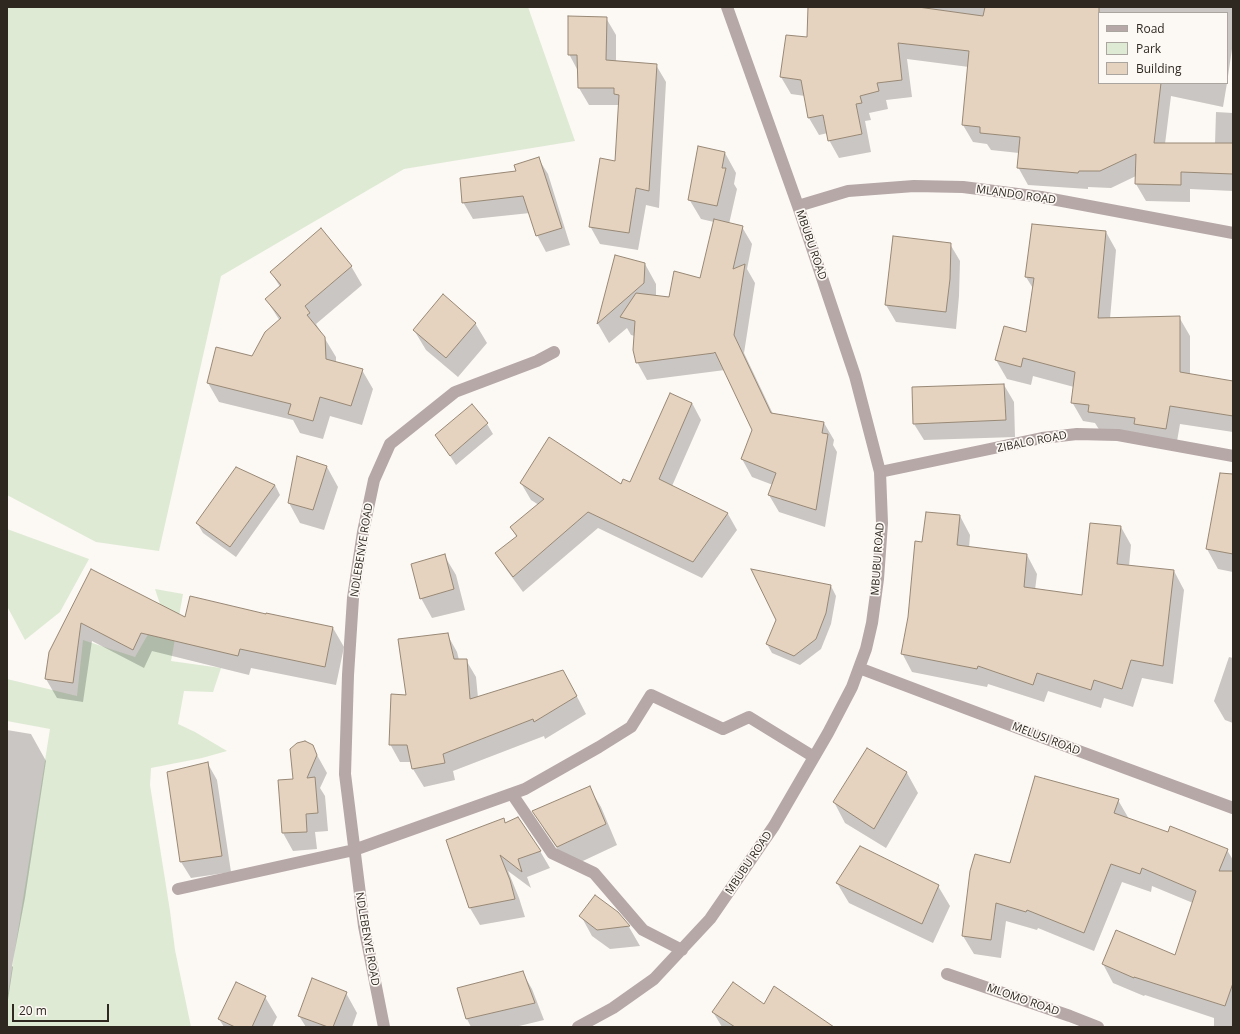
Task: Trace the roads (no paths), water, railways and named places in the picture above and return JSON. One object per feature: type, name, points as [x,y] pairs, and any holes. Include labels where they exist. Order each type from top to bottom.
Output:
[{"type":"street","name":"MBUBU ROAD","points":[[578,1027],[613,1008],[654,979],[715,913],[774,826],[852,687],[866,649],[872,623],[878,579],[882,523],[880,472],[856,376],[798,206],[726,7]]},
{"type":"street","name":"MLANDO ROAD","points":[[798,206],[848,191],[914,186],[964,187],[1041,197],[1233,233]]},
{"type":"street","name":"NDLEBENYE ROAD","points":[[384,1027],[364,926],[345,774],[348,675],[353,598],[363,532],[374,480],[390,444],[416,425],[455,392],[537,361],[554,352]]},
{"type":"street","name":"ZIBALO ROAD","points":[[880,472],[992,450],[1042,438],[1077,434],[1118,435],[1233,456]]},
{"type":"street","name":"MELUSI ROAD","points":[[860,668],[1233,808]]},
{"type":"street","points":[[178,889],[354,850],[525,790],[600,747],[630,727],[651,695],[723,729],[748,717],[814,757]]},
{"type":"street","points":[[512,794],[552,853],[594,873],[643,930],[682,950]]},
{"type":"street","name":"MLOMO ROAD","points":[[947,974],[1098,1027]]}]
